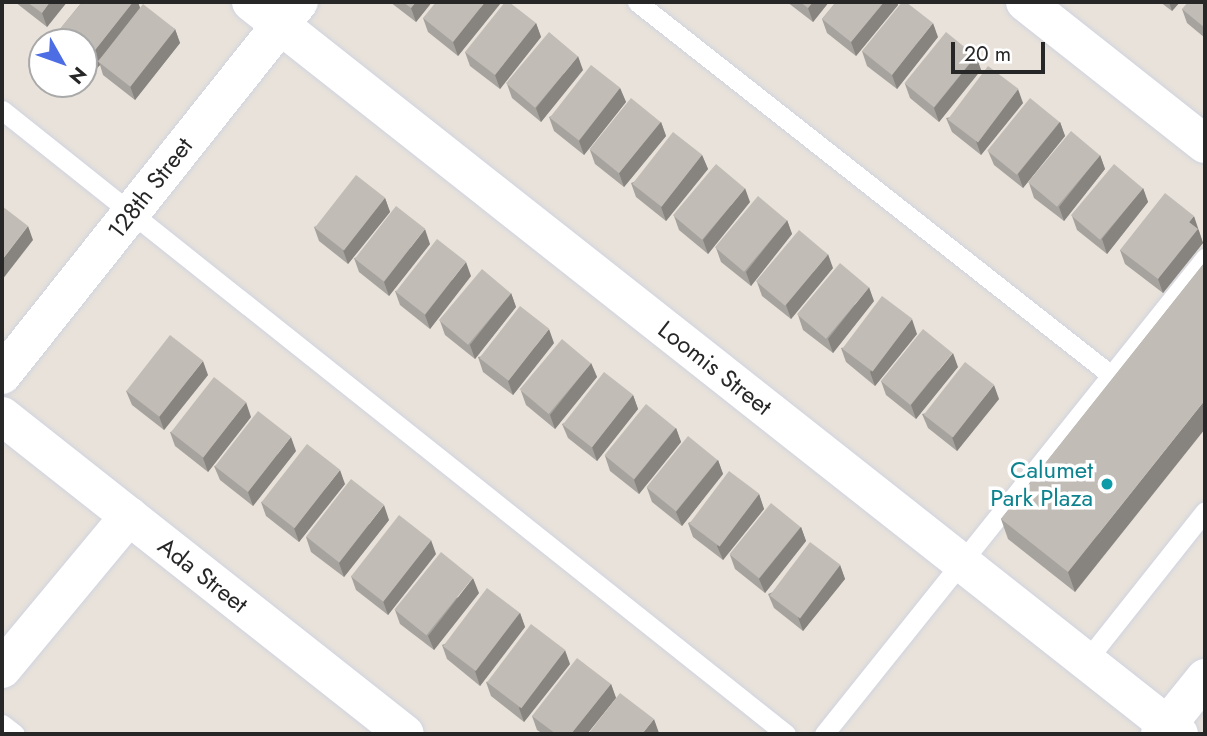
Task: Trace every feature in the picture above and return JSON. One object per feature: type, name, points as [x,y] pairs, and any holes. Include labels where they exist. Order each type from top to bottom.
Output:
[{"type":"street","points":[[1025,2],[1205,144]]},
{"type":"street","name":"128th Street","points":[[2,375],[131,212],[277,9]]},
{"type":"street","name":"Loomis Street","points":[[277,9],[1086,661],[1169,731]]},
{"type":"street","name":"Ada Street","points":[[2,416],[405,734]]},
{"type":"street","points":[[2,669],[129,516]]},
{"type":"street","points":[[1169,731],[1205,678]]},
{"type":"lane","points":[[637,2],[1111,375]]},
{"type":"lane","points":[[2,110],[786,734]]},
{"type":"lane","points":[[832,731],[1205,258]]},
{"type":"lane","points":[[1086,661],[1205,511]]},
{"type":"lane","points":[[2,724],[15,734]]},
{"type":"building","points":[[27,2],[50,2],[42,13]]},
{"type":"building","points":[[82,2],[133,2],[98,46],[98,28],[61,28]]},
{"type":"building","points":[[403,2],[416,2],[411,8]]},
{"type":"building","points":[[436,2],[485,2],[453,42],[423,18]]},
{"type":"building","points":[[505,2],[509,2],[536,23],[495,75],[465,52]]},
{"type":"building","points":[[800,2],[813,2],[808,8]]},
{"type":"building","points":[[836,2],[884,2],[851,42],[822,19]]},
{"type":"building","points":[[902,2],[906,2],[933,23],[892,75],[862,51]]},
{"type":"building","points":[[1188,2],[1205,2],[1205,28],[1182,9]]},
{"type":"building","points":[[143,4],[175,29],[130,87],[98,62]]},
{"type":"building","points":[[549,32],[578,56],[535,108],[506,83]]},
{"type":"building","points":[[946,32],[976,56],[934,107],[904,83]]},
{"type":"building","points":[[591,65],[620,88],[579,141],[550,118]]},
{"type":"building","points":[[988,66],[1018,89],[978,142],[948,120]]},
{"type":"building","points":[[631,98],[661,122],[619,173],[589,149]]},
{"type":"building","points":[[1030,98],[1060,122],[1017,175],[987,151]]},
{"type":"building","points":[[1071,131],[1100,155],[1057,207],[1028,182]]},
{"type":"building","points":[[673,132],[702,155],[662,207],[632,184]]},
{"type":"building","points":[[716,164],[745,188],[702,240],[673,215]]},
{"type":"building","points":[[1114,164],[1143,188],[1100,240],[1071,215]]},
{"type":"building","points":[[356,175],[385,198],[344,251],[315,228]]},
{"type":"building","points":[[1165,193],[1194,216],[1189,222],[1198,229],[1158,279],[1120,250]]},
{"type":"building","points":[[758,196],[787,220],[744,272],[715,247]]},
{"type":"building","points":[[2,206],[28,226],[2,260]]},
{"type":"building","points":[[396,206],[425,229],[384,282],[355,259]]},
{"type":"building","points":[[799,230],[828,254],[785,306],[756,281]]},
{"type":"building","points":[[437,239],[466,262],[425,315],[396,292]]},
{"type":"building","name":"Calumet Park Plaza","points":[[1205,262],[1205,400],[1068,572],[1001,519]]},
{"type":"building","points":[[840,263],[869,287],[826,339],[797,314]]},
{"type":"building","points":[[482,269],[511,293],[468,345],[439,320]]},
{"type":"building","points":[[882,296],[912,319],[873,372],[842,349]]},
{"type":"building","points":[[520,306],[549,329],[509,381],[479,358]]},
{"type":"building","points":[[923,329],[953,353],[910,405],[881,381]]},
{"type":"building","points":[[170,335],[203,361],[159,417],[126,391]]},
{"type":"building","points":[[562,339],[591,363],[549,414],[520,390]]},
{"type":"building","points":[[965,362],[994,385],[953,438],[924,415]]},
{"type":"building","points":[[604,372],[633,395],[592,448],[563,425]]},
{"type":"building","points":[[214,377],[246,402],[203,457],[171,432]]},
{"type":"building","points":[[646,404],[676,428],[634,479],[604,455]]},
{"type":"building","points":[[258,411],[291,437],[248,492],[215,466]]},
{"type":"building","points":[[688,436],[718,460],[676,511],[646,487]]},
{"type":"building","points":[[307,444],[340,470],[295,528],[261,502]]},
{"type":"building","points":[[729,471],[759,494],[720,547],[689,524]]},
{"type":"building","points":[[351,479],[384,505],[339,562],[306,537]]},
{"type":"building","points":[[771,503],[801,527],[759,578],[729,554]]},
{"type":"building","points":[[399,515],[431,540],[383,602],[351,576]]},
{"type":"building","points":[[810,542],[840,565],[800,618],[770,596]]},
{"type":"building","points":[[441,552],[473,578],[426,635],[394,610]]},
{"type":"building","points":[[487,588],[520,613],[476,671],[443,646]]},
{"type":"building","points":[[531,624],[565,650],[521,708],[487,682]]},
{"type":"building","points":[[577,658],[611,684],[571,734],[556,734],[532,716]]},
{"type":"building","points":[[620,693],[654,719],[642,734],[588,734]]},
{"type":"place","name":"Calumet Park Plaza","points":[[1107,484]]}]
